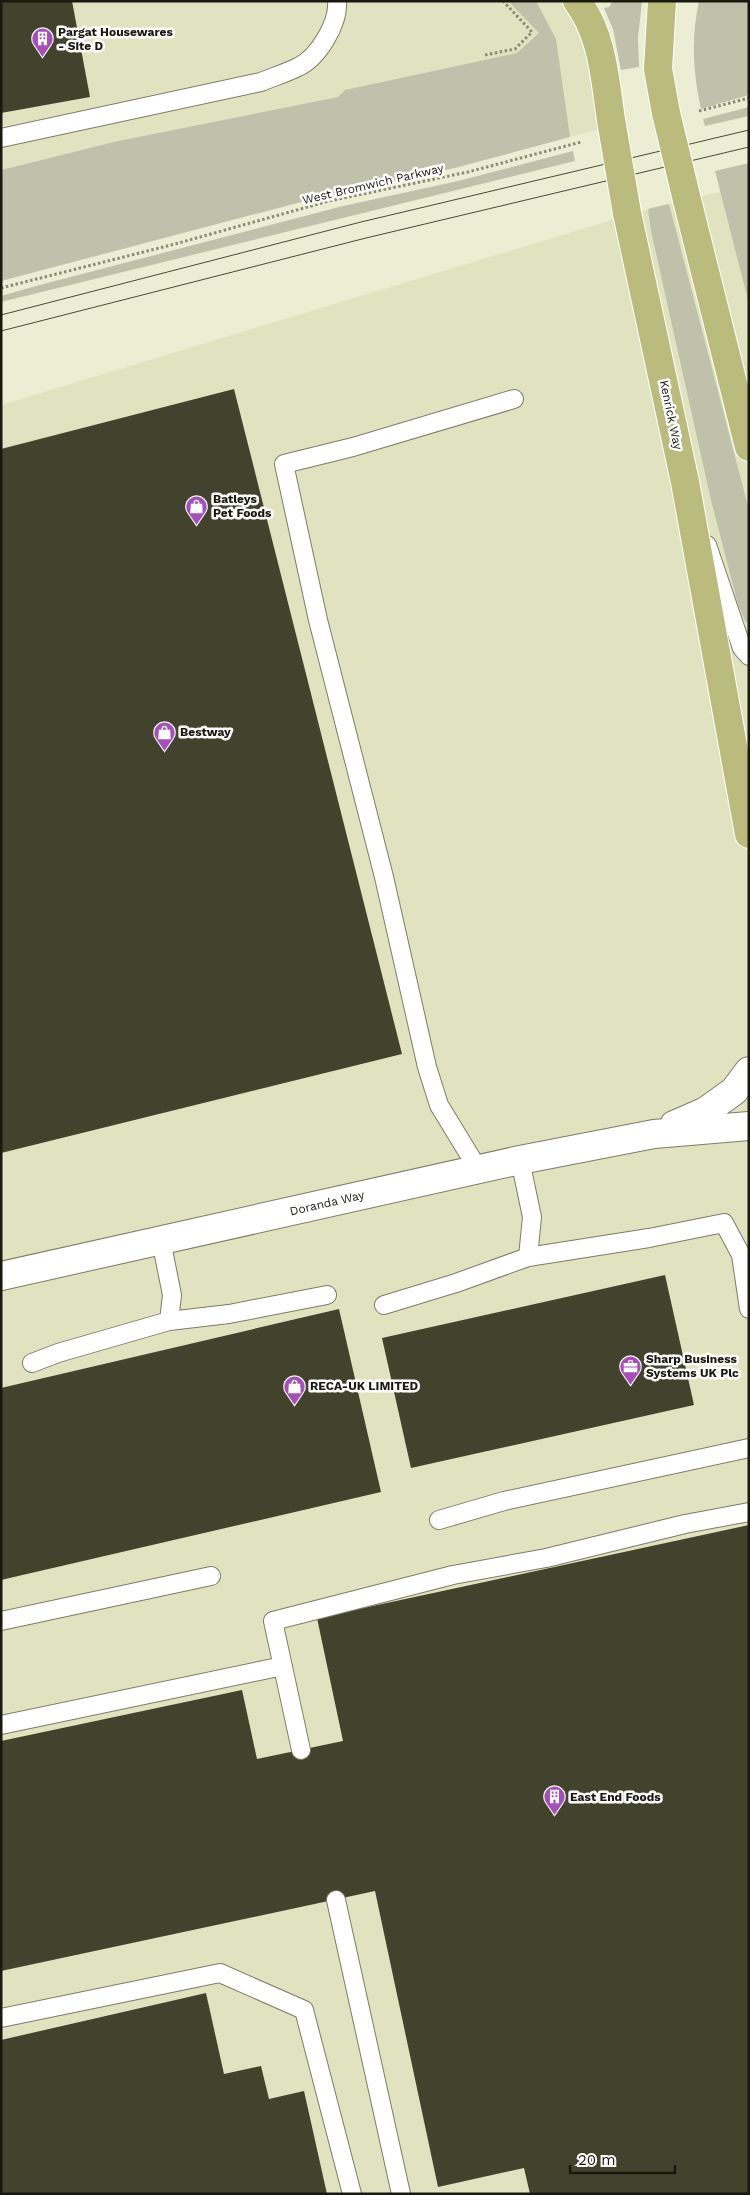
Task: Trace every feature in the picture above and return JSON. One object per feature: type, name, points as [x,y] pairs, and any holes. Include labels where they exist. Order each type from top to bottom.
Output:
[{"type":"main road","name":"Kenrick Way","points":[[577,1],[586,13],[597,40],[601,133],[627,213],[685,482],[749,834]]},
{"type":"main road","points":[[662,1],[658,69],[666,113],[749,446]]},
{"type":"street","name":"Doranda Way","points":[[654,1134],[706,1111],[734,1091],[749,1071]]},
{"type":"street","name":"Doranda Way","points":[[1,1276],[520,1160],[654,1134],[749,1126]]},
{"type":"lane","points":[[1,138],[261,82],[300,67],[319,49],[331,28],[338,8],[337,1]]},
{"type":"lane","points":[[478,1169],[439,1105],[427,1067],[384,877],[318,620],[284,464],[353,447],[514,399]]},
{"type":"lane","points":[[685,482],[742,648],[749,656]]},
{"type":"lane","points":[[520,1160],[532,1217],[528,1257]]},
{"type":"lane","points":[[384,1305],[456,1284],[528,1257],[724,1224],[741,1254],[749,1309]]},
{"type":"lane","points":[[161,1240],[172,1295],[170,1322]]},
{"type":"lane","points":[[32,1363],[58,1353],[170,1322],[229,1314],[327,1294]]},
{"type":"lane","points":[[439,1520],[504,1501],[749,1448]]},
{"type":"lane","points":[[301,1750],[273,1621],[453,1575],[546,1558],[685,1524],[749,1512]]},
{"type":"lane","points":[[1,1621],[211,1576]]},
{"type":"lane","points":[[1,1725],[283,1666]]},
{"type":"lane","points":[[336,1900],[401,2194]]},
{"type":"lane","points":[[1,2018],[220,1973],[304,2010],[352,2194]]},
{"type":"path","points":[[484,55],[515,48],[532,32],[503,1]]},
{"type":"path","points":[[693,113],[749,98]]},
{"type":"path","name":"West Bromwich Parkway","points":[[1,288],[175,244],[329,201],[468,172],[601,133]]},
{"type":"shaded area","points":[[1,1],[577,1],[612,126],[570,137],[563,93],[345,90],[338,97],[118,141],[1,170]]},
{"type":"shaded area","points":[[508,1],[536,1],[556,39],[570,137],[455,168],[339,192],[1,281],[1,170],[118,141],[338,97],[345,90],[517,53],[539,33]]},
{"type":"shaded area","points":[[613,1],[642,1],[638,38],[639,67],[621,70],[613,29],[604,8],[609,7]]},
{"type":"shaded area","points":[[699,1],[749,1],[749,95],[701,109],[694,55],[696,15]]},
{"type":"shaded area","points":[[749,107],[749,116],[705,126],[703,119]]},
{"type":"shaded area","points":[[573,151],[575,161],[1,302],[1,296],[36,286],[343,206],[458,181]]},
{"type":"shaded area","points":[[749,163],[749,304],[715,171]]},
{"type":"shaded area","points":[[749,190],[749,2194],[1,2194],[1,405],[658,206],[720,192]]},
{"type":"shaded area","points":[[669,204],[749,510],[749,624],[745,621],[738,605],[711,500],[651,231],[648,209]]},
{"type":"building","name":"Pargat Housewares - Site D","points":[[1,1],[72,1],[90,97],[1,113]]},
{"type":"building","name":"Bestway","points":[[234,389],[402,1054],[1,1153],[1,449]]},
{"type":"building","points":[[665,1275],[694,1405],[411,1468],[382,1338]]},
{"type":"building","points":[[339,1309],[381,1492],[1,1580],[1,1388]]},
{"type":"building","name":"East End Foods","points":[[749,1525],[749,2194],[530,2194],[524,2168],[438,2187],[375,1891],[1,1971],[1,1741],[242,1690],[257,1759],[343,1741],[317,1618]]},
{"type":"building","points":[[206,1993],[224,2074],[261,2066],[269,2099],[304,2091],[327,2194],[1,2194],[1,2040]]},
{"type":"tram line","points":[[1,315],[361,222],[749,130]]},
{"type":"tram line","points":[[1,331],[366,238],[749,147]]},
{"type":"place","name":"Pargat Housewares - Site D","points":[[42,58]]},
{"type":"place","name":"Batleys Pet Foods","points":[[197,525]]},
{"type":"place","name":"Bestway","points":[[164,751]]},
{"type":"place","name":"Sharp Business Systems UK Plc","points":[[630,1385]]},
{"type":"place","name":"RECA-UK LIMITED","points":[[294,1405]]},
{"type":"place","name":"East End Foods","points":[[554,1816]]}]
